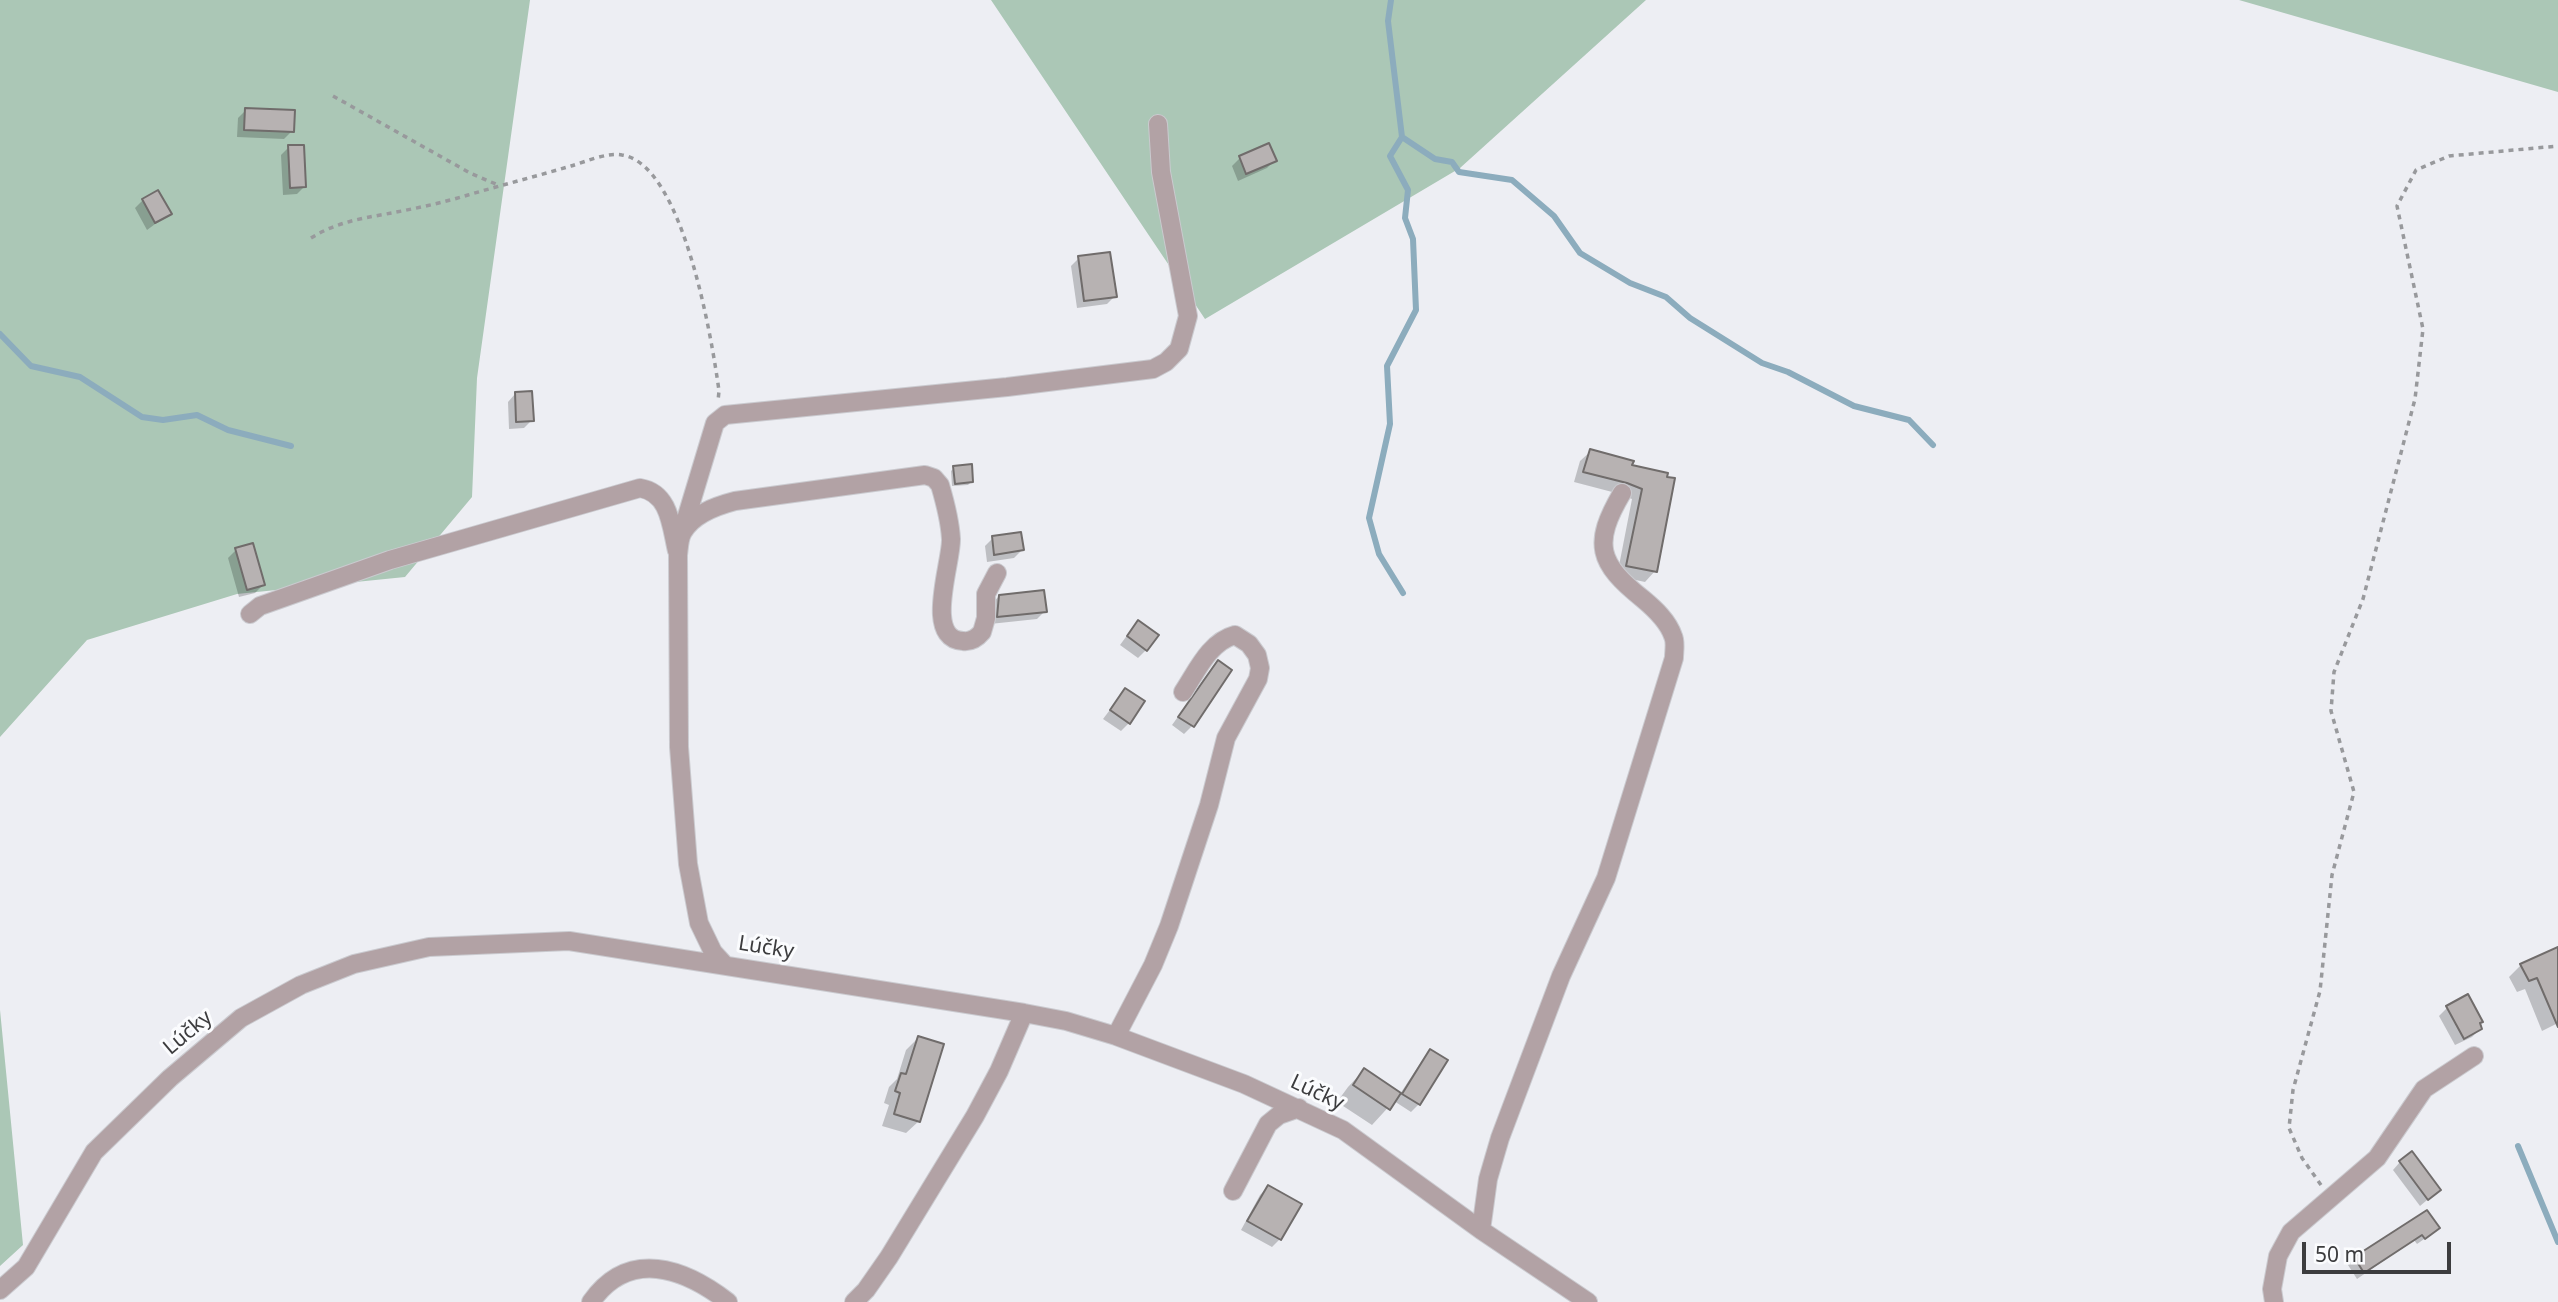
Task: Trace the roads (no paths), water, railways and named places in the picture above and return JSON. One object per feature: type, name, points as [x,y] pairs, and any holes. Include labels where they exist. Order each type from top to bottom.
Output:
[{"type":"street","points":[[724,964],[713,952],[699,923],[688,864],[679,747],[677,555],[715,423],[725,415],[735,413],[1007,387],[1153,369],[1166,362],[1179,349],[1188,316],[1161,172],[1158,124]]},
{"type":"street","points":[[682,533],[705,512],[735,500],[925,475],[934,478],[940,485],[951,539],[942,600],[942,621],[950,637],[967,641],[982,632],[986,618],[986,594],[997,573]]},
{"type":"street","points":[[250,614],[260,606],[390,560],[640,488],[652,490],[662,498],[677,555]]},
{"type":"street","points":[[1481,1230],[1488,1179],[1500,1138],[1561,976],[1606,878],[1674,658],[1674,638],[1666,623],[1653,607],[1610,569],[1604,553],[1605,532],[1611,511],[1622,493]]},
{"type":"street","points":[[1116,1036],[1153,965],[1169,926],[1209,805],[1226,738],[1258,680],[1260,668],[1257,654],[1249,644],[1235,635],[1222,639],[1213,647],[1183,692]]},
{"type":"street","name":"Lúčky","points":[[0,1290],[26,1267],[94,1152],[170,1078],[240,1018],[301,985],[354,964],[429,947],[569,941],[1024,1013],[1066,1021],[1116,1036],[1244,1084],[1343,1130],[1481,1230],[1588,1302]]},
{"type":"street","points":[[854,1302],[866,1290],[889,1257],[975,1116],[999,1071],[1024,1013]]},
{"type":"street","points":[[2274,1302],[2272,1289],[2278,1256],[2291,1232],[2377,1158],[2424,1089],[2474,1056]]},
{"type":"street","points":[[1233,1191],[1268,1124],[1279,1115],[1299,1108]]},
{"type":"street","points":[[591,1302],[616,1276],[633,1269],[657,1268],[684,1275],[710,1288],[728,1302]]},
{"type":"waterway","points":[[1391,0],[1388,21],[1402,137],[1435,159],[1452,162],[1459,172],[1512,180],[1554,216],[1580,253],[1630,283],[1666,297],[1690,318],[1762,363],[1788,372],[1854,406],[1909,420],[1933,445]]},
{"type":"waterway","points":[[1402,137],[1390,156],[1408,190],[1405,218],[1413,239],[1416,310],[1387,366],[1390,424],[1369,518],[1379,554],[1403,593]]},
{"type":"waterway","points":[[0,334],[31,366],[80,377],[142,417],[163,420],[197,415],[228,430],[291,446]]},
{"type":"waterway","points":[[2518,1146],[2558,1242]]}]
